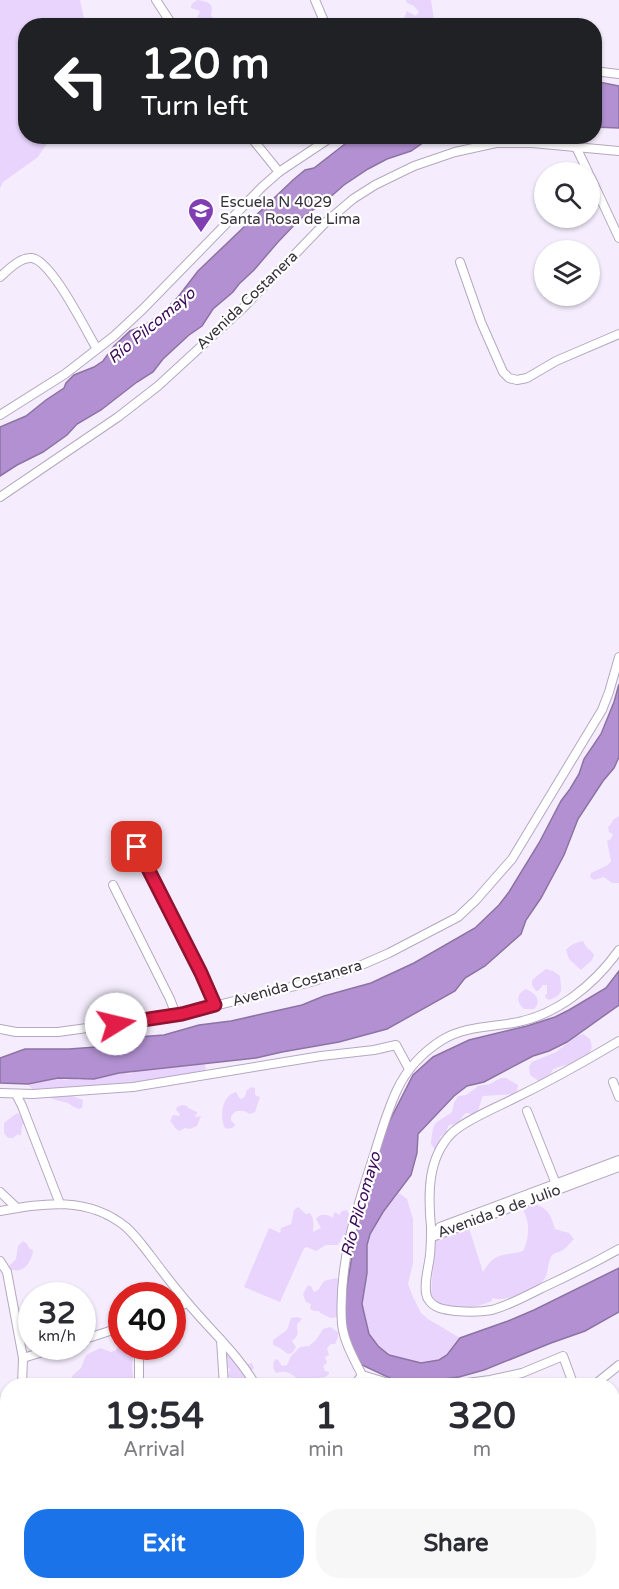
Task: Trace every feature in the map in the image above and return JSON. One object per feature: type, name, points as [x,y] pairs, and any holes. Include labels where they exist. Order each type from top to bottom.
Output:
[{"type":"street","points":[[156,0],[168,18]]},
{"type":"street","points":[[315,0],[323,18]]},
{"type":"street","points":[[602,72],[619,74]]},
{"type":"street","points":[[256,144],[279,172]]},
{"type":"street","points":[[0,415],[65,374],[114,336],[262,187],[279,172],[321,144]]},
{"type":"street","name":"Avenida Costanera","points":[[0,497],[118,417],[158,386],[244,307],[327,222],[353,199],[375,185],[414,166],[455,152],[491,144]]},
{"type":"street","name":"Avenida Costanera","points":[[543,144],[619,151]]},
{"type":"street","points":[[576,147],[583,162]]},
{"type":"street","points":[[600,197],[619,238]]},
{"type":"street","points":[[0,277],[15,264],[27,259],[33,258],[42,262],[64,293],[97,349]]},
{"type":"street","points":[[460,262],[481,322],[503,372],[509,378],[518,380],[527,378],[556,361],[619,334]]},
{"type":"street","name":"Avenida Costanera","points":[[0,1029],[16,1032],[58,1032],[176,1015],[311,982],[357,967],[389,953],[458,916],[488,888],[512,859],[602,710],[619,657]]},
{"type":"street","points":[[137,847],[215,1005]]},
{"type":"street","points":[[113,885],[176,1015]]},
{"type":"street","points":[[372,1378],[362,1375],[344,1336],[342,1296],[349,1241],[361,1192],[397,1089],[410,1069],[429,1049],[460,1032],[516,1023],[554,1010],[583,989],[619,950]]},
{"type":"street","points":[[619,1041],[572,1069],[481,1114],[453,1131],[443,1144],[431,1174],[429,1202],[432,1237],[425,1288],[427,1298],[435,1307],[449,1311],[490,1310],[510,1304],[619,1249]]},
{"type":"street","points":[[0,1094],[133,1087],[396,1045],[410,1069]]},
{"type":"street","points":[[613,1082],[619,1097]]},
{"type":"street","points":[[16,1094],[60,1204]]},
{"type":"street","points":[[527,1112],[556,1184]]},
{"type":"street","name":"Avenida 9 de Julio","points":[[432,1237],[601,1171],[619,1160]]},
{"type":"street","name":"Avenida 9 de Julio","points":[[432,1237],[440,1227],[556,1184],[619,1167]]},
{"type":"street","points":[[0,1191],[17,1208]]},
{"type":"street","points":[[0,1211],[36,1204],[60,1204],[96,1209],[115,1219],[128,1228],[187,1303],[246,1368],[252,1378]]},
{"type":"street","points":[[0,1261],[6,1272],[18,1333]]},
{"type":"street","points":[[221,1340],[223,1378]]},
{"type":"street","points":[[498,1378],[522,1372],[563,1356],[571,1378]]},
{"type":"street","points":[[22,1378],[23,1360]]},
{"type":"street","points":[[139,1360],[139,1378]]},
{"type":"street","points":[[603,1378],[619,1365]]},
{"type":"shaded area","points":[[0,0],[80,0],[84,18],[18,18],[18,144],[46,144],[38,157],[3,182],[0,188]]},
{"type":"shaded area","points":[[198,0],[207,2],[211,5],[211,16],[214,18],[197,18],[200,11],[191,8],[192,4]]},
{"type":"shaded area","points":[[406,0],[431,0],[434,18],[404,18],[407,11],[416,16],[419,12]]},
{"type":"shaded area","points":[[619,816],[619,883],[612,883],[604,877],[594,880],[590,877],[591,873],[608,865],[611,861],[607,841],[613,834],[609,832],[608,827]]},
{"type":"shaded area","points":[[583,941],[594,955],[581,970],[569,959],[566,950]]},
{"type":"shaded area","points":[[546,969],[560,976],[561,985],[560,993],[549,1000],[545,997],[547,985],[543,985],[536,991],[532,985],[532,980]]},
{"type":"shaded area","points":[[526,989],[538,1000],[534,1009],[524,1009],[520,1004],[518,998]]},
{"type":"shaded area","points":[[583,1034],[590,1039],[592,1047],[586,1057],[553,1069],[549,1077],[540,1082],[530,1075],[529,1067],[532,1062],[556,1052]]},
{"type":"shaded area","points":[[204,1064],[205,1071],[144,1084],[40,1091],[32,1089],[27,1083],[58,1077],[64,1080],[72,1078],[80,1080],[105,1073],[131,1074],[136,1069]]},
{"type":"shaded area","points":[[506,1078],[518,1085],[517,1091],[514,1094],[483,1096],[477,1112],[466,1113],[458,1123],[449,1125],[448,1132],[440,1137],[441,1141],[435,1150],[431,1144],[434,1126],[452,1112],[458,1096],[466,1095],[477,1086],[490,1084]]},
{"type":"shaded area","points":[[255,1088],[255,1095],[260,1097],[255,1112],[250,1114],[236,1111],[231,1116],[235,1125],[225,1128],[222,1113],[228,1097],[236,1092],[242,1099],[247,1090]]},
{"type":"shaded area","points":[[68,1094],[83,1100],[82,1108],[78,1109],[51,1098],[51,1096]]},
{"type":"shaded area","points":[[182,1105],[197,1112],[196,1117],[201,1116],[197,1126],[179,1131],[170,1121],[173,1115],[179,1116],[176,1110]]},
{"type":"shaded area","points":[[17,1113],[25,1121],[21,1135],[8,1138],[4,1133],[4,1123]]},
{"type":"shaded area","points":[[399,1193],[407,1199],[413,1219],[413,1263],[408,1284],[413,1297],[421,1313],[460,1338],[445,1357],[430,1363],[401,1360],[383,1351],[370,1335],[363,1311],[363,1279],[368,1240],[376,1223]]},
{"type":"shaded area","points":[[530,1202],[547,1211],[555,1229],[569,1233],[574,1239],[563,1250],[552,1255],[547,1274],[540,1285],[505,1299],[492,1298],[492,1301],[478,1306],[459,1307],[438,1304],[431,1295],[435,1238],[468,1225],[483,1272],[496,1258],[523,1251],[528,1230],[523,1207]]},
{"type":"shaded area","points":[[298,1207],[306,1214],[310,1213],[313,1220],[313,1232],[321,1228],[316,1219],[322,1215],[333,1218],[334,1213],[339,1215],[342,1211],[347,1210],[349,1215],[347,1223],[350,1223],[347,1237],[342,1238],[338,1245],[326,1245],[316,1251],[304,1248],[280,1302],[244,1287],[269,1228],[280,1233],[281,1228],[291,1224],[294,1210]]},
{"type":"shaded area","points":[[23,1241],[33,1250],[31,1258],[23,1269],[10,1269],[9,1266],[16,1259],[18,1246]]},
{"type":"shaded area","points":[[336,1278],[340,1280],[337,1317],[331,1318],[310,1309],[311,1304],[306,1302],[303,1294],[308,1285],[315,1292],[324,1281]]},
{"type":"shaded area","points":[[291,1318],[302,1319],[297,1324],[298,1332],[292,1341],[296,1347],[292,1353],[288,1354],[273,1345],[273,1340],[287,1330]]},
{"type":"shaded area","points":[[330,1327],[338,1332],[335,1344],[327,1348],[329,1355],[325,1357],[327,1363],[323,1366],[329,1374],[318,1378],[296,1378],[288,1373],[276,1373],[273,1366],[276,1359],[282,1366],[287,1365],[291,1356],[300,1347],[309,1346],[323,1329]]},
{"type":"shaded area","points":[[100,1348],[108,1351],[108,1360],[133,1360],[133,1378],[72,1378],[81,1368],[84,1360],[96,1360],[96,1350]]},
{"type":"shaded area","points":[[229,1354],[245,1365],[252,1363],[254,1368],[250,1378],[229,1377],[230,1369],[224,1366],[225,1356]]},
{"type":"water","points":[[602,83],[619,86],[619,128],[602,127]]},
{"type":"water","name":"Río Pilcomayo","points":[[345,144],[421,144],[411,151],[387,159],[368,169],[299,220],[233,292],[213,309],[202,326],[163,359],[153,372],[101,410],[77,424],[67,435],[43,452],[0,476],[0,427],[26,416],[64,388],[74,375],[103,361],[114,346],[130,331],[143,326],[161,314],[198,271],[293,180],[305,170],[314,168]]},
{"type":"water","points":[[619,684],[619,757],[614,768],[578,819],[564,855],[541,898],[526,920],[521,934],[485,966],[465,978],[455,991],[387,1029],[339,1042],[256,1058],[119,1073],[94,1079],[58,1078],[28,1084],[0,1083],[0,1058],[25,1049],[96,1047],[138,1037],[164,1035],[199,1025],[231,1021],[302,1005],[324,996],[371,983],[414,963],[475,928],[509,892],[539,843],[561,801],[579,774],[584,759],[601,734]]},
{"type":"water","points":[[619,971],[619,1005],[567,1042],[533,1056],[484,1082],[467,1086],[454,1096],[418,1134],[417,1153],[411,1175],[383,1212],[370,1234],[362,1304],[369,1334],[378,1346],[389,1355],[421,1363],[439,1360],[447,1355],[460,1338],[534,1310],[619,1268],[619,1312],[585,1331],[484,1370],[459,1377],[390,1378],[362,1365],[349,1343],[346,1329],[345,1297],[352,1242],[383,1134],[413,1075],[433,1057],[469,1040],[555,1017],[606,988]]},
{"type":"place","name":"Escuela N 4029 Santa Rosa de Lima","points":[[201,234]]},
{"type":"route","points":[[116,1024],[182,1014],[215,1005],[137,847]]}]
